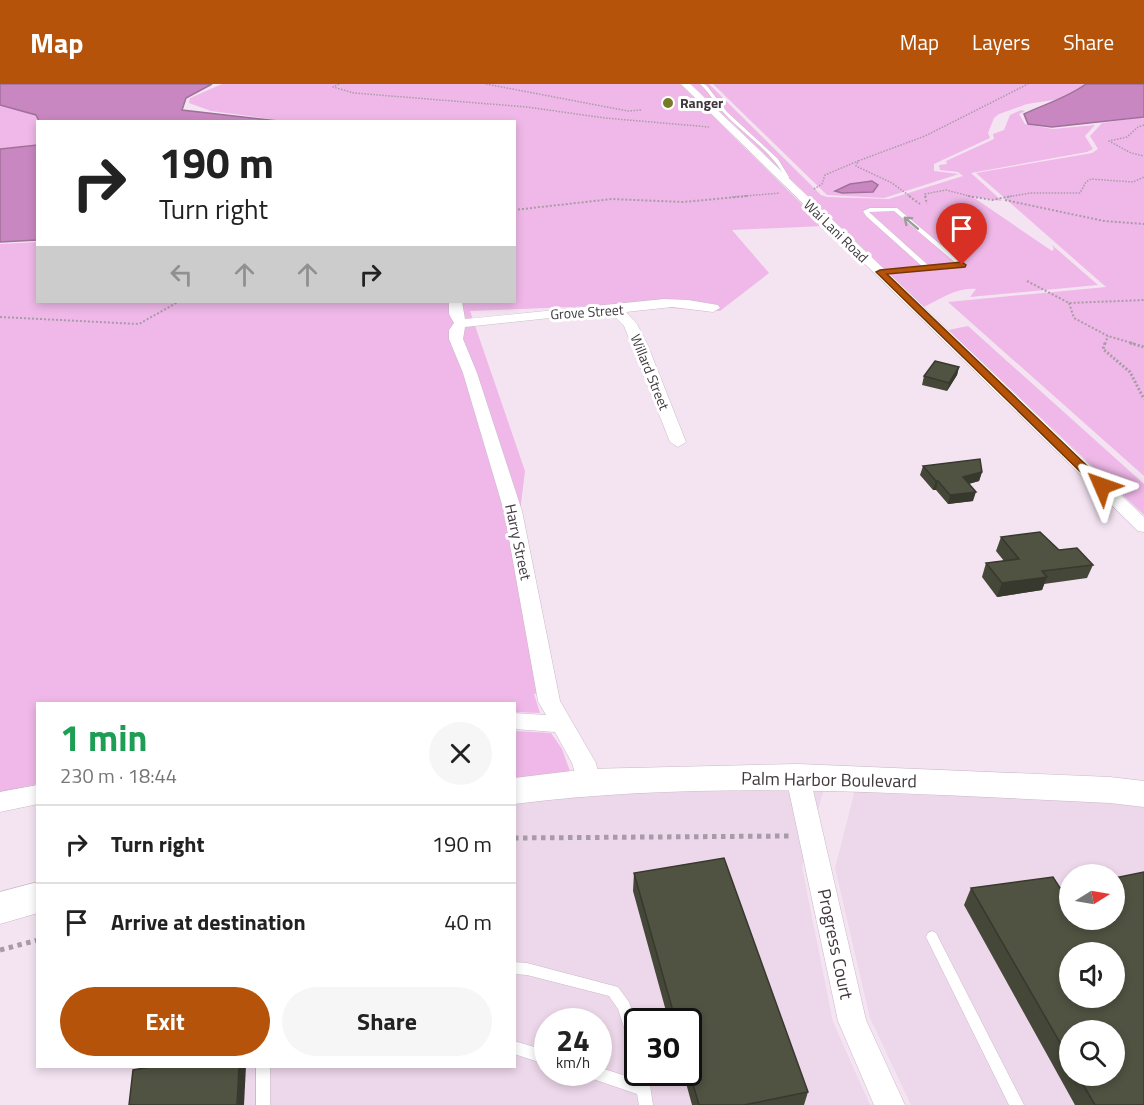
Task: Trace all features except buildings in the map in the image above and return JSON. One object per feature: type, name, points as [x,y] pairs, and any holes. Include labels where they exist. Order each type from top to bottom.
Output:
[{"type":"main road","name":"Palm Harbor Boulevard","points":[[516,791],[588,782],[798,777],[1110,790],[1144,795]]},
{"type":"main road","points":[[0,908],[36,898]]},
{"type":"street","name":"Wai Lani Road","points":[[685,84],[1144,527]]},
{"type":"street","name":"Grove Street","points":[[460,323],[597,309],[611,312],[670,303],[687,302],[713,308]]},
{"type":"street","name":"Harry Street","points":[[456,303],[456,314],[460,323],[456,330],[456,339],[470,373],[513,511],[551,706],[584,763],[588,782]]},
{"type":"street","name":"Willard Street","points":[[611,312],[621,315],[630,324],[642,346],[653,382],[678,442]]},
{"type":"street","points":[[516,722],[561,724]]},
{"type":"street","name":"Progress Court","points":[[798,777],[852,1021],[890,1105]]},
{"type":"street","points":[[0,802],[36,794]]},
{"type":"lane","points":[[702,84],[716,97],[723,110],[783,168],[791,187]]},
{"type":"lane","points":[[880,272],[928,268],[962,265],[895,209],[867,211],[928,268]]},
{"type":"lane","points":[[932,937],[1017,1105]]},
{"type":"lane","points":[[516,968],[613,991],[625,1008]]},
{"type":"lane","points":[[516,1048],[534,1053]]},
{"type":"lane","points":[[263,1068],[263,1105]]},
{"type":"lane","points":[[612,1079],[644,1089]]},
{"type":"lane","points":[[643,1086],[646,1105]]},
{"type":"path","points":[[339,84],[333,87],[354,93],[527,107],[638,122],[709,127],[728,126]]},
{"type":"path","points":[[486,84],[628,111],[641,110]]},
{"type":"path","points":[[516,210],[602,200],[704,201],[791,187],[817,189],[825,175],[925,136],[1028,84]]},
{"type":"path","points":[[1144,125],[1138,127],[1127,137],[1109,141],[1131,153],[1144,156]]},
{"type":"path","points":[[858,161],[856,165],[862,170],[892,183],[920,204]]},
{"type":"path","points":[[1004,200],[1020,194],[1080,193],[1086,182],[1091,179],[1133,183],[1144,177]]},
{"type":"path","points":[[927,204],[926,194],[945,189],[959,191],[980,200],[1004,200],[1036,208],[1067,212],[1106,223],[1144,224]]},
{"type":"path","points":[[1027,281],[1069,303],[1144,300]]},
{"type":"path","points":[[0,317],[139,324],[176,303]]},
{"type":"path","points":[[1069,303],[1074,318],[1108,336],[1144,346]]},
{"type":"path","points":[[1108,336],[1103,349],[1130,372],[1144,399]]},
{"type":"path","points":[[516,838],[811,836]]},
{"type":"path","points":[[0,950],[36,941]]},
{"type":"shaded area","points":[[0,84],[212,84],[186,98],[182,110],[270,120],[38,120],[36,115],[0,105]]},
{"type":"shaded area","points":[[222,84],[680,84],[824,226],[732,230],[769,273],[720,311],[621,305],[470,311],[525,471],[520,512],[548,692],[534,694],[540,713],[516,712],[516,702],[36,702],[36,784],[0,792],[0,244],[36,242],[36,303],[516,303],[516,120],[277,120],[211,111],[189,103],[190,98]]},
{"type":"shaded area","points":[[691,84],[709,84],[821,195],[827,197],[889,199],[963,176],[958,172],[940,170],[939,165],[947,164],[946,161],[994,139],[993,134],[1004,130],[1010,115],[1021,110],[1025,111],[1019,114],[1025,124],[1053,129],[1095,125],[1085,136],[1093,149],[1087,152],[971,173],[1002,201],[973,197],[1052,251],[1054,249],[1052,245],[1098,285],[970,297],[976,289],[969,289],[949,294],[924,307]]},
{"type":"shaded area","points":[[713,84],[1086,84],[1066,98],[1027,104],[999,114],[994,118],[988,133],[990,138],[934,164],[934,171],[959,174],[884,198],[827,195]]},
{"type":"shaded area","points":[[1086,84],[1144,84],[1144,117],[1052,127],[1028,124],[1024,114],[1064,97]]},
{"type":"shaded area","points":[[0,105],[36,115],[38,120],[36,120],[36,145],[0,149]]},
{"type":"shaded area","points":[[1144,117],[1144,476],[948,302],[1106,287],[976,173],[1092,153],[1098,149],[1090,136],[1102,123]]},
{"type":"shaded area","points":[[36,145],[36,240],[0,242],[0,149]]},
{"type":"shaded area","points":[[872,181],[878,185],[873,192],[842,193],[835,191],[850,184]]},
{"type":"shaded area","points":[[968,326],[1144,484],[1144,515],[948,330]]},
{"type":"shaded area","points":[[516,731],[551,733],[562,749],[571,774],[516,780]]},
{"type":"shaded area","points":[[824,789],[802,867],[833,1022],[870,1105],[152,1105],[160,1068],[516,1068],[516,802],[642,790]]},
{"type":"shaded area","points":[[855,790],[1113,801],[1144,805],[1144,1105],[911,1105],[870,1018],[835,868]]},
{"type":"place","name":"Ranger","points":[[668,103]]},
{"type":"route","points":[[962,265],[880,272],[1009,399],[1102,486]]}]
